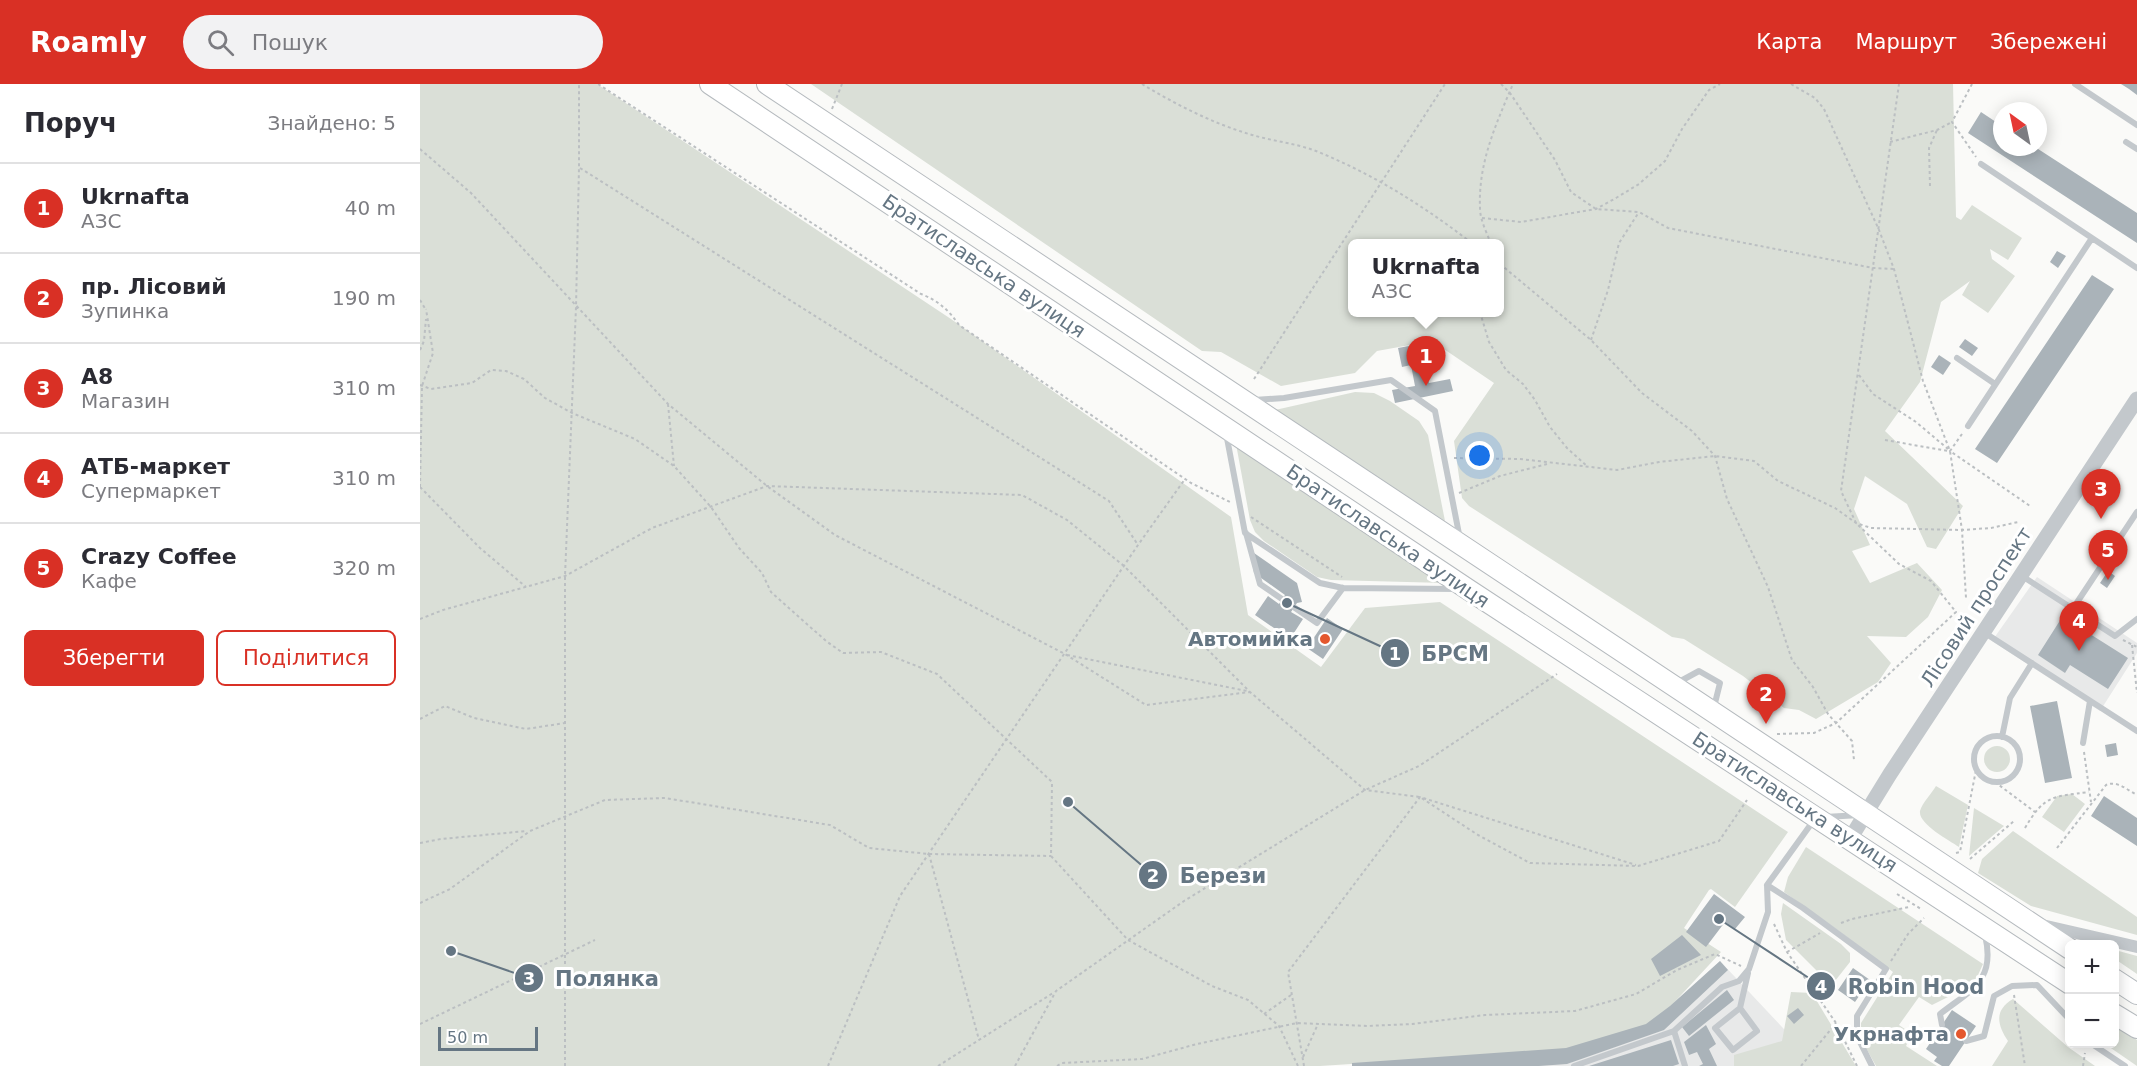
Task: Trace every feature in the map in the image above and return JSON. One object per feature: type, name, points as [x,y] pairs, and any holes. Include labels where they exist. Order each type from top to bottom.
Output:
[{"type":"main road","name":"Братиславська вулиця","points":[[710,84],[1469,590],[1982,926],[2042,977],[2065,983]]},
{"type":"main road","name":"Братиславська вулиця","points":[[767,84],[2065,946]]},
{"type":"main road","points":[[2119,982],[2137,994]]},
{"type":"main road","points":[[2119,1017],[2137,1029]]},
{"type":"street","name":"Лісовий проспект","points":[[1850,838],[2137,399]]},
{"type":"street","points":[[2029,922],[2137,947]]},
{"type":"lane","points":[[2075,84],[2137,125]]},
{"type":"lane","points":[[2126,142],[2137,149]]},
{"type":"lane","points":[[1981,164],[2137,268]]},
{"type":"lane","points":[[1968,426],[2092,238]]},
{"type":"lane","points":[[1957,358],[1995,384]]},
{"type":"lane","points":[[1245,401],[1284,398],[1391,380],[1435,411],[1462,546]]},
{"type":"lane","points":[[1225,427],[1245,533],[1260,584],[1317,623],[1343,588]]},
{"type":"lane","points":[[2072,610],[2137,513]]},
{"type":"lane","points":[[1245,533],[1320,583],[1343,588],[1469,590]]},
{"type":"lane","points":[[2021,576],[2115,636],[2137,619]]},
{"type":"lane","points":[[1984,632],[2137,731]]},
{"type":"lane","points":[[2002,737],[2010,698],[2032,663]]},
{"type":"lane","points":[[1671,686],[1699,671],[1720,683],[1713,714]]},
{"type":"lane","points":[[2083,743],[2090,701]]},
{"type":"lane","points":[[1994,737],[2002,737],[2015,745],[2019,752],[2019,767],[2010,779],[1995,782],[1981,776],[1976,770],[1974,756],[1981,742],[1994,737]]},
{"type":"lane","points":[[1740,1008],[1757,1030],[1732,1050],[1716,1028],[1740,1008],[1749,969],[1768,912],[1767,885],[1816,817],[1865,815]]},
{"type":"lane","points":[[1767,885],[1830,927],[1886,969],[1857,1016],[1857,1036],[1872,1066]]},
{"type":"lane","points":[[1942,1025],[1941,1014],[1980,984],[1988,964],[1988,948],[1982,926]]},
{"type":"lane","points":[[1574,1066],[1674,1031],[1722,987],[1739,981],[1749,969]]},
{"type":"lane","points":[[1966,1041],[1984,1036],[1994,996],[2012,986],[2042,977],[2065,1012]]},
{"type":"lane","points":[[1674,1031],[1685,1066]]},
{"type":"lane","points":[[2098,1048],[2125,1066]]},
{"type":"path","points":[[565,1066],[565,576],[576,308],[579,84]]},
{"type":"path","points":[[598,84],[921,294],[932,298],[953,316],[959,325],[1185,479],[1231,503]]},
{"type":"path","points":[[831,111],[842,84]]},
{"type":"path","points":[[1142,84],[1161,96],[1226,126],[1251,135],[1313,150],[1357,170],[1430,211],[1468,239]]},
{"type":"path","points":[[1254,378],[1445,84]]},
{"type":"path","points":[[1502,84],[1555,160],[1571,192],[1596,209]]},
{"type":"path","points":[[1490,239],[1480,210],[1482,169],[1491,137],[1513,84]]},
{"type":"path","points":[[1596,209],[1639,184],[1665,161],[1682,129],[1709,90],[1720,84]]},
{"type":"path","points":[[1791,84],[1815,98],[1824,109],[1879,230],[1894,269],[1923,381],[1950,451],[1962,530],[1966,598]]},
{"type":"path","points":[[1899,84],[1841,491],[1856,523],[1870,528],[1962,530],[1991,528],[2018,522]]},
{"type":"path","points":[[1890,142],[1937,130],[1952,122],[1972,84]]},
{"type":"path","points":[[1952,122],[1981,164]]},
{"type":"path","points":[[1930,186],[1929,148],[1937,130]]},
{"type":"path","points":[[420,149],[471,193],[668,404],[767,486],[835,535],[1065,654],[1146,705],[1250,692]]},
{"type":"path","points":[[579,167],[1109,501],[1138,545]]},
{"type":"path","points":[[1482,218],[1521,222],[1596,209],[1639,212],[1668,228],[1873,268],[1894,269]]},
{"type":"path","points":[[1591,340],[1608,290],[1619,243],[1639,212]]},
{"type":"path","points":[[1504,267],[1591,340],[1642,393],[1692,431],[1715,456],[1727,499],[1768,586],[1792,660],[1813,687],[1828,714],[1852,741],[1854,760]]},
{"type":"path","points":[[420,300],[426,309],[433,353],[421,386],[420,487],[480,548],[526,587]]},
{"type":"path","points":[[420,350],[426,328],[426,309]]},
{"type":"path","points":[[1482,317],[1489,342],[1506,370],[1523,384],[1550,427],[1567,448],[1588,467]]},
{"type":"path","points":[[421,386],[430,389],[472,383],[491,370],[506,371],[524,379],[545,398],[572,413],[635,439],[674,466],[711,507],[739,548],[762,573],[771,592],[826,641],[843,653],[881,652],[937,675],[1052,782],[1051,856],[1128,940],[1212,986],[1248,1000],[1279,1026],[1298,1066]]},
{"type":"path","points":[[1857,374],[1873,394],[1916,422],[1950,451],[2030,506]]},
{"type":"path","points":[[668,404],[674,466]]},
{"type":"path","points":[[1950,451],[1968,426]]},
{"type":"path","points":[[1885,440],[1950,451]]},
{"type":"path","points":[[1443,457],[1520,459],[1617,470],[1659,462],[1715,456],[1754,462],[1778,481],[1835,508],[1856,523],[1899,564],[1931,581],[1956,612],[1836,723],[1814,733],[1777,735]]},
{"type":"path","points":[[1451,497],[1500,476],[1550,463]]},
{"type":"path","points":[[828,1066],[900,896],[1185,479]]},
{"type":"path","points":[[420,620],[443,610],[565,576],[652,528],[767,486],[1022,495],[1067,520],[1124,566],[1250,692],[1365,790],[1420,797],[1638,866]]},
{"type":"path","points":[[1249,515],[1348,580]]},
{"type":"path","points":[[2115,636],[2137,647]]},
{"type":"path","points":[[2132,645],[2137,693]]},
{"type":"path","points":[[1065,654],[1250,692]]},
{"type":"path","points":[[938,1066],[1056,991],[1184,901],[1365,790],[1419,766],[1557,674]]},
{"type":"path","points":[[420,719],[445,706],[474,718],[526,729],[565,723]]},
{"type":"path","points":[[2083,743],[2091,802]]},
{"type":"path","points":[[1955,853],[1960,852],[1976,770]]},
{"type":"path","points":[[1995,782],[2035,812]]},
{"type":"path","points":[[2057,848],[2091,802],[2102,789],[2111,783],[2117,783],[2137,795]]},
{"type":"path","points":[[2025,828],[2047,799],[2089,792]]},
{"type":"path","points":[[1420,797],[1478,835],[1530,864],[1638,866],[1719,841],[1747,801]]},
{"type":"path","points":[[1305,1066],[1287,972],[1420,797]]},
{"type":"path","points":[[420,903],[450,889],[530,831],[605,800],[665,798],[830,825],[869,848],[929,854],[1051,856]]},
{"type":"path","points":[[1970,859],[2014,821]]},
{"type":"path","points":[[420,843],[530,831]]},
{"type":"path","points":[[929,854],[979,1040]]},
{"type":"path","points":[[1897,894],[1921,909]]},
{"type":"path","points":[[1787,952],[1830,927],[1852,919],[1909,908]]},
{"type":"path","points":[[1768,912],[1787,952],[1836,1023],[1857,1066]]},
{"type":"path","points":[[1886,969],[1908,934],[1924,918]]},
{"type":"path","points":[[420,1024],[595,940]]},
{"type":"path","points":[[1057,1066],[1062,1063],[1142,1059],[1197,1044],[1297,1023],[1401,1025],[1485,1015],[1575,1011],[1635,994],[1677,970],[1715,954],[1749,969]]},
{"type":"path","points":[[2013,986],[2025,1066]]},
{"type":"path","points":[[1015,1066],[1056,991]]},
{"type":"path","points":[[1264,1014],[1292,995]]},
{"type":"path","points":[[1802,1066],[1836,1023]]},
{"type":"path","points":[[1303,1057],[1318,1024]]},
{"type":"path","points":[[2083,1066],[2085,1053]]},
{"type":"shaded area","points":[[420,84],[597,84],[951,319],[1231,517],[1248,615],[1321,667],[1365,608],[1440,602],[1788,832],[1735,907],[1711,889],[1684,928],[1721,952],[1657,1021],[1569,1050],[1320,1066],[420,1066]]},
{"type":"shaded area","points":[[811,84],[1953,84],[1956,217],[1961,220],[1972,205],[2022,238],[2008,260],[1990,249],[1992,259],[2015,276],[1988,313],[1962,295],[1970,281],[1941,302],[1920,382],[1885,431],[1963,506],[1936,549],[1927,547],[1907,504],[1865,476],[1854,509],[1870,545],[1852,551],[1870,583],[1917,563],[1942,590],[1928,617],[1906,637],[1867,636],[1891,663],[1878,682],[1816,719],[1799,710],[1784,708],[1743,676],[1684,639],[1672,637],[1469,506],[1462,498],[1454,441],[1494,383],[1432,341],[1377,351],[1355,373],[1281,386],[1221,352],[1202,351]]},
{"type":"shaded area","points":[[1355,392],[1374,393],[1419,421],[1428,435],[1445,521],[1275,410]]},
{"type":"shaded area","points":[[1236,444],[1445,583],[1331,580],[1317,577],[1264,541],[1255,532],[1250,520]]},
{"type":"shaded area","points":[[2037,577],[2137,643],[2137,653],[2100,711],[1992,641]]},
{"type":"shaded area","points":[[1997,746],[2006,750],[2010,759],[2006,768],[1997,772],[1988,768],[1984,759],[1988,750]]},
{"type":"shaded area","points":[[1936,786],[1968,805],[1959,847],[1929,826],[1921,816],[1921,808]]},
{"type":"shaded area","points":[[2072,794],[2085,804],[2064,832],[2042,817],[2057,796]]},
{"type":"shaded area","points":[[1974,808],[2004,826],[1969,856]]},
{"type":"shaded area","points":[[2013,831],[2137,917],[2137,935],[2031,906],[1978,873],[1982,859]]},
{"type":"shaded area","points":[[1806,847],[1983,964],[1974,984],[1932,1005],[1919,997],[1899,1025],[1912,1034],[1906,1046],[1937,1066],[1876,1066],[1861,1039],[1861,1023],[1893,972],[1784,892],[1788,877]]},
{"type":"shaded area","points":[[1783,903],[1841,944],[1850,953],[1850,962],[1835,981],[1824,978],[1786,940],[1781,914]]},
{"type":"shaded area","points":[[2119,951],[2137,956],[2137,974],[2119,962]]},
{"type":"shaded area","points":[[1720,961],[1798,1044],[1776,1066],[1352,1066],[1352,1063],[1670,1006]]},
{"type":"shaded area","points":[[1791,992],[1812,993],[1856,1066],[1734,1066],[1734,1055],[1782,1041]]},
{"type":"shaded area","points":[[2013,999],[2065,1044],[2065,1048],[2069,1048],[2095,1066],[1992,1066],[2008,1041],[2001,1029],[1999,1018],[2007,1003]]},
{"type":"shaded area","points":[[2119,1027],[2137,1040],[2137,1066],[2111,1048],[2119,1048]]},
{"type":"building","points":[[2121,84],[2137,84],[2137,95],[2129,89]]},
{"type":"building","points":[[1981,112],[1993,120],[1993,149],[1968,133]]},
{"type":"building","points":[[2047,155],[2137,213],[2137,243],[2003,156]]},
{"type":"building","points":[[2057,251],[2066,256],[2058,268],[2050,262]]},
{"type":"building","points":[[2092,275],[2114,289],[1997,463],[1975,449]]},
{"type":"building","points":[[1965,339],[1978,348],[1972,356],[1959,347]]},
{"type":"building","points":[[1430,342],[1434,361],[1424,363],[1429,383],[1450,379],[1453,391],[1395,403],[1392,390],[1415,386],[1411,365],[1402,367],[1398,348]]},
{"type":"building","points":[[1939,355],[1951,363],[1943,375],[1931,367]]},
{"type":"building","points":[[1254,553],[1297,583],[1302,602],[1297,603],[1291,612],[1303,619],[1290,639],[1255,615],[1268,596],[1279,604],[1285,595],[1254,573],[1251,556]]},
{"type":"building","points":[[2108,571],[2115,576],[2107,588],[2100,583]]},
{"type":"building","points":[[2066,611],[2094,628],[2090,634],[2128,658],[2108,689],[2070,665],[2065,673],[2038,655]]},
{"type":"building","name":"Автомийка","points":[[1327,618],[1343,629],[1323,659],[1307,648]]},
{"type":"building","points":[[2057,701],[2072,778],[2045,783],[2030,706]]},
{"type":"building","points":[[2116,743],[2118,755],[2107,757],[2105,745]]},
{"type":"building","points":[[2104,796],[2137,818],[2137,846],[2091,816]]},
{"type":"building","points":[[1714,894],[1745,917],[1735,929],[1725,922],[1706,947],[1686,932]]},
{"type":"building","points":[[1682,935],[1701,955],[1660,976],[1651,959]]},
{"type":"building","points":[[1720,961],[1728,970],[1664,1030],[1567,1064],[1352,1066],[1352,1063],[1566,1048],[1646,1024],[1670,1006]]},
{"type":"building","points":[[1853,968],[1870,980],[1855,1002],[1838,990]]},
{"type":"building","points":[[1727,990],[1734,1000],[1689,1036],[1682,1027]]},
{"type":"building","points":[[1798,1008],[1804,1015],[1794,1024],[1787,1016]]},
{"type":"building","points":[[1952,1010],[1976,1026],[1949,1066],[1942,1066],[1934,1061],[1937,1057],[1926,1049]]},
{"type":"building","points":[[1706,1025],[1716,1044],[1709,1049],[1717,1066],[1699,1066],[1703,1064],[1697,1052],[1689,1055],[1684,1042]]},
{"type":"building","points":[[1671,1040],[1679,1064],[1673,1066],[1589,1066]]},
{"type":"place","name":"Ukrnafta","points":[[1426,386]]},
{"type":"place","name":"А8","points":[[2101,519]]},
{"type":"place","name":"Crazy Coffee","points":[[2108,580]]},
{"type":"place","name":"БРСМ","points":[[1287,603]]},
{"type":"place","name":"Автомийка","points":[[1325,639]]},
{"type":"place","name":"АТБ-маркет","points":[[2079,651]]},
{"type":"place","name":"пр. Лісовий","points":[[1766,724]]},
{"type":"place","name":"Берези","points":[[1068,802]]},
{"type":"place","name":"Robin Hood","points":[[1719,919]]},
{"type":"place","name":"Полянка","points":[[451,951]]},
{"type":"place","name":"Укрнафта","points":[[1961,1034]]}]
